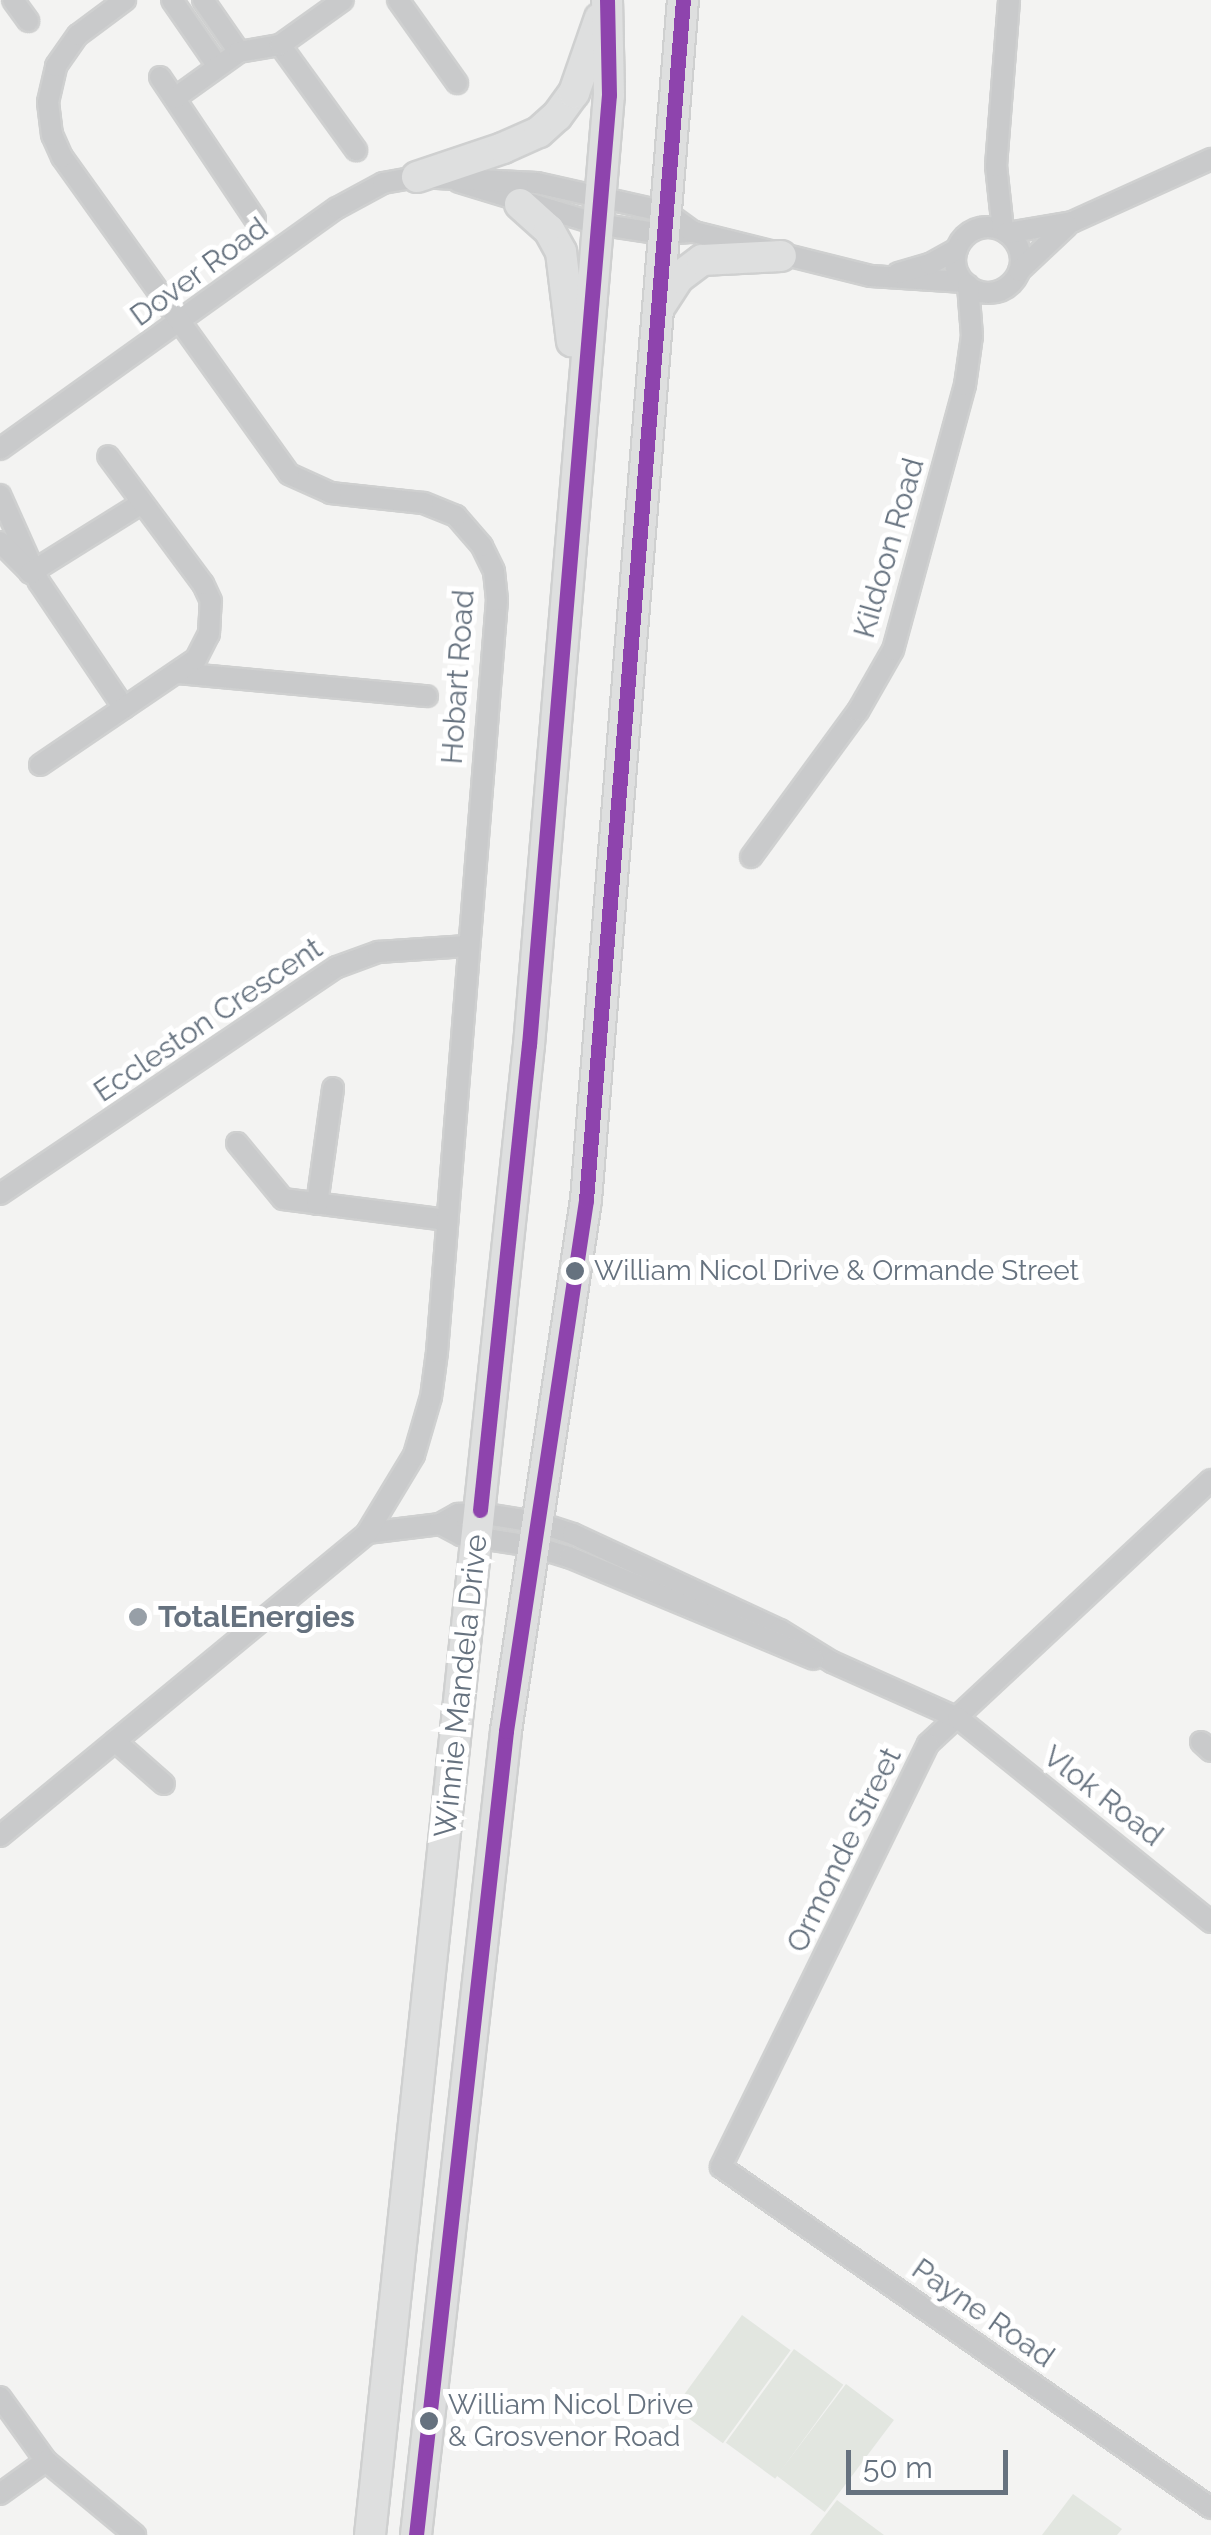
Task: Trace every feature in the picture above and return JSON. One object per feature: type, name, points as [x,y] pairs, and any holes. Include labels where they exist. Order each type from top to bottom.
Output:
[{"type":"main road","points":[[431,177],[539,132],[558,116],[574,93],[607,0]]},
{"type":"main road","name":"Winnie Mandela Drive","points":[[370,2535],[529,1045],[609,95],[607,0]]},
{"type":"main road","name":"Winnie Mandela Drive","points":[[416,2535],[488,1872],[588,1182],[657,310],[674,226],[683,0]]},
{"type":"main road","points":[[520,204],[550,230],[561,252],[581,403]]},
{"type":"main road","points":[[657,310],[678,278],[702,260],[781,256]]},
{"type":"street","points":[[13,0],[28,21]]},
{"type":"street","name":"Hobart Road","points":[[0,1836],[367,1533],[414,1455],[428,1410],[496,600],[494,571],[482,546],[456,516],[442,509],[380,496],[331,493],[289,474],[62,156],[49,122],[50,86],[65,50],[125,0]]},
{"type":"street","points":[[172,0],[217,65]]},
{"type":"street","points":[[204,0],[239,52]]},
{"type":"street","points":[[175,98],[239,52],[280,45],[342,0]]},
{"type":"street","points":[[398,0],[458,83]]},
{"type":"street","points":[[1009,0],[996,166],[1005,232],[1019,250],[1019,271]]},
{"type":"street","points":[[280,45],[356,150]]},
{"type":"street","points":[[160,77],[256,220]]},
{"type":"street","points":[[974,230],[1005,232],[1072,222],[1211,159]]},
{"type":"street","points":[[871,276],[904,272],[957,249],[974,230],[996,166]]},
{"type":"street","points":[[431,177],[520,204],[598,211],[674,226],[871,276],[966,284],[997,291],[1072,222]]},
{"type":"street","name":"Dover Road","points":[[0,449],[356,196],[384,182],[431,177],[512,180],[598,211]]},
{"type":"street","points":[[957,249],[956,266],[966,284]]},
{"type":"street","name":"Kildoon Road","points":[[752,857],[864,701],[893,650],[958,416],[972,336],[966,284]]},
{"type":"street","name":"Kildoon Road","points":[[972,336],[997,291]]},
{"type":"street","points":[[40,765],[177,673],[203,648],[210,634],[211,601],[108,456]]},
{"type":"street","points":[[0,495],[35,575],[124,708]]},
{"type":"street","points":[[35,575],[142,503]]},
{"type":"street","points":[[0,542],[35,575]]},
{"type":"street","points":[[177,673],[427,696]]},
{"type":"street","name":"Eccleston Crescent","points":[[0,1194],[337,967],[378,952],[467,946]]},
{"type":"street","points":[[317,1204],[333,1088]]},
{"type":"street","points":[[237,1143],[277,1197],[446,1220]]},
{"type":"street","name":"Ormonde Street","points":[[720,2167],[928,1744],[1211,1480]]},
{"type":"street","points":[[367,1533],[440,1524],[458,1514],[478,1526],[534,1534]]},
{"type":"street","name":"Vlok Road","points":[[534,1534],[638,1562],[780,1630],[832,1662],[958,1718],[1210,1918]]},
{"type":"street","points":[[115,1740],[164,1784]]},
{"type":"street","name":"Payne Road","points":[[720,2167],[1211,2508]]},
{"type":"street","points":[[0,2396],[46,2461],[135,2535]]},
{"type":"street","points":[[0,2494],[46,2461]]},
{"type":"shaded area","points":[[742,2315],[791,2350],[723,2443],[674,2408]]},
{"type":"shaded area","points":[[794,2349],[843,2385],[775,2479],[726,2443]]},
{"type":"shaded area","points":[[846,2384],[894,2420],[825,2512],[777,2476]]},
{"type":"shaded area","points":[[1073,2494],[1122,2529],[1117,2535],[1042,2535]]},
{"type":"shaded area","points":[[837,2500],[884,2535],[810,2535]]},
{"type":"transit line","points":[[480,1510],[529,1045],[609,95],[607,0]]},
{"type":"transit line","points":[[416,2535],[506,1731],[586,1200],[683,0]]},
{"type":"place","name":"William Nicol Drive & Ormande Street","points":[[575,1271]]},
{"type":"place","name":"TotalEnergies","points":[[138,1617]]},
{"type":"place","name":"William Nicol Drive & Grosvenor Road","points":[[429,2421]]}]
